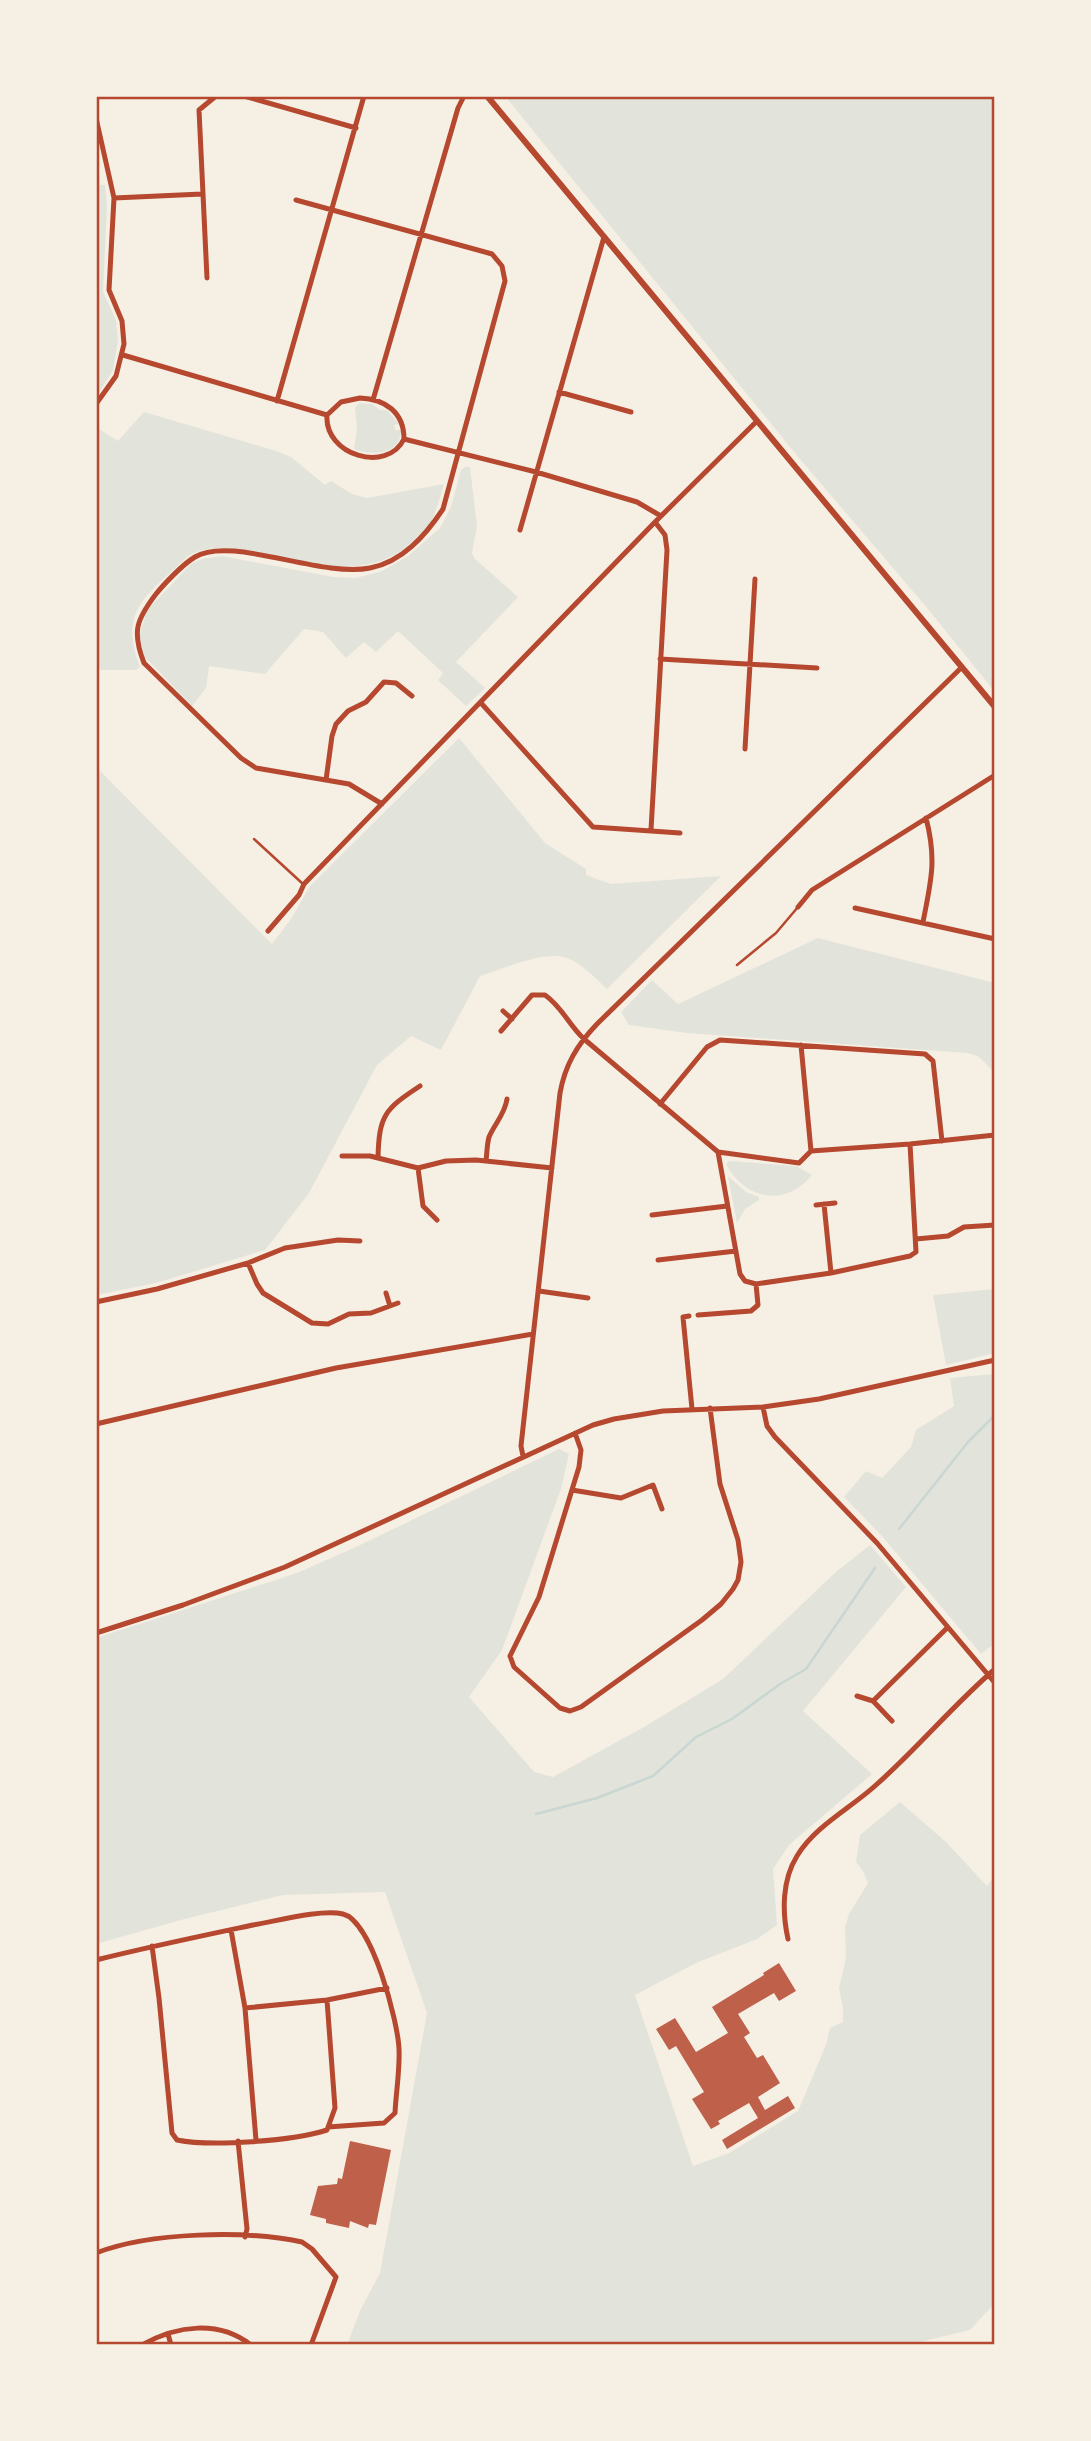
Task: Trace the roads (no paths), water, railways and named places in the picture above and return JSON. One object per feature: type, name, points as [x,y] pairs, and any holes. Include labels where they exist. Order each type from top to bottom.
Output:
[{"type":"street","points":[[207,278],[199,110],[216,96]]},
{"type":"street","points":[[244,96],[356,128]]},
{"type":"street","points":[[278,105],[281,96]]},
{"type":"street","points":[[277,401],[364,96]]},
{"type":"street","points":[[373,400],[458,108],[464,96]]},
{"type":"street","points":[[486,96],[995,707]]},
{"type":"street","points":[[96,118],[114,198],[108,290],[122,321],[123,355],[111,386],[96,404]]},
{"type":"street","points":[[114,198],[202,194]]},
{"type":"street","points":[[296,200],[492,254],[505,273],[443,509],[414,546],[394,559],[370,568],[343,570],[317,567],[231,550],[208,552],[195,557],[159,590],[145,608],[136,629],[137,643],[144,663],[241,758],[256,768],[349,784],[382,804]]},
{"type":"street","points":[[520,530],[604,237]]},
{"type":"street","points":[[123,355],[327,415]]},
{"type":"street","points":[[559,392],[631,412]]},
{"type":"street","points":[[347,399],[373,400],[387,405],[398,415],[403,426],[404,439],[398,448],[389,454],[362,456],[345,449],[331,437],[327,415],[336,405],[347,399]]},
{"type":"street","points":[[268,931],[299,895],[304,884],[655,522],[757,421]]},
{"type":"street","points":[[404,439],[536,471],[637,502],[661,516]]},
{"type":"street","points":[[651,830],[667,550],[665,535],[655,522]]},
{"type":"street","points":[[745,749],[755,579]]},
{"type":"street","points":[[660,659],[817,668]]},
{"type":"street","points":[[523,1456],[521,1446],[563,1078],[574,1050],[621,1000],[962,667]]},
{"type":"street","points":[[392,672],[392,681]]},
{"type":"street","points":[[326,780],[332,736],[340,719],[348,711],[366,702],[384,682],[392,681],[412,696]]},
{"type":"street","points":[[481,702],[593,827],[680,832]]},
{"type":"street","points":[[799,907],[811,890],[995,775]]},
{"type":"street","points":[[923,922],[933,867],[932,844],[926,818]]},
{"type":"street","points":[[855,908],[995,939]]},
{"type":"street","points":[[501,1031],[531,995],[545,995],[562,1011],[573,1029],[584,1039],[718,1152],[799,1163],[811,1151],[995,1135]]},
{"type":"street","points":[[503,1011],[512,1019]]},
{"type":"street","points":[[660,1104],[707,1047],[720,1040],[925,1054],[933,1061],[942,1141]]},
{"type":"street","points":[[802,1045],[811,1151]]},
{"type":"street","points":[[378,1157],[383,1116],[395,1102],[420,1086]]},
{"type":"street","points":[[486,1161],[488,1139],[505,1111],[508,1099]]},
{"type":"street","points":[[718,1152],[742,1278],[748,1283],[756,1284],[831,1273],[910,1256],[917,1249],[910,1144]]},
{"type":"street","points":[[342,1156],[378,1157],[418,1168],[446,1161],[486,1161],[552,1168]]},
{"type":"street","points":[[418,1168],[423,1206],[437,1220]]},
{"type":"street","points":[[817,1205],[835,1203]]},
{"type":"street","points":[[824,1204],[831,1273]]},
{"type":"street","points":[[652,1215],[727,1206]]},
{"type":"street","points":[[916,1239],[951,1235],[964,1227],[995,1225]]},
{"type":"street","points":[[349,1231],[349,1240]]},
{"type":"street","points":[[96,1302],[157,1289],[248,1263],[285,1248],[360,1241]]},
{"type":"street","points":[[658,1260],[736,1251]]},
{"type":"street","points":[[248,1263],[263,1293],[312,1323],[328,1324],[349,1314],[371,1313],[398,1303]]},
{"type":"street","points":[[698,1315],[751,1311],[758,1305],[756,1284]]},
{"type":"street","points":[[539,1292],[588,1298]]},
{"type":"street","points":[[386,1293],[390,1306]]},
{"type":"street","points":[[686,1317],[692,1409]]},
{"type":"street","points":[[96,1424],[336,1368],[533,1334]]},
{"type":"street","points":[[96,1633],[183,1605],[285,1567],[523,1456],[614,1419],[692,1409],[763,1407],[819,1399],[995,1360]]},
{"type":"street","points":[[763,1407],[767,1426],[775,1437],[877,1543],[986,1676],[995,1683]]},
{"type":"street","points":[[575,1433],[581,1450],[572,1490],[539,1597],[510,1656],[514,1667],[560,1708],[570,1710],[576,1709],[702,1620],[721,1604],[733,1589],[740,1572],[740,1552],[720,1484],[710,1408]]},
{"type":"street","points":[[572,1490],[621,1498],[653,1485],[662,1509]]},
{"type":"street","points":[[873,1701],[947,1628]]},
{"type":"street","points":[[788,1939],[786,1885],[793,1864],[803,1847],[876,1786],[995,1669]]},
{"type":"street","points":[[857,1696],[873,1701],[892,1721]]},
{"type":"street","points":[[96,1960],[306,1914],[344,1914],[354,1920],[374,1955],[387,1988],[399,2048],[395,2113],[384,2123],[328,2127]]},
{"type":"street","points":[[231,1930],[245,2008],[256,2140]]},
{"type":"street","points":[[152,1946],[172,2133],[177,2140],[192,2143],[256,2140],[309,2136],[327,2130],[335,2108],[327,2000]]},
{"type":"street","points":[[245,2008],[327,2000],[387,1988]]},
{"type":"street","points":[[238,2141],[247,2229],[245,2237]]},
{"type":"street","points":[[96,2253],[133,2243],[212,2233],[302,2242],[312,2249],[336,2277],[311,2345]]},
{"type":"street","points":[[142,2345],[168,2334],[214,2328],[235,2333],[251,2345]]},
{"type":"street","points":[[168,2334],[171,2345]]},
{"type":"lane","points":[[254,839],[304,884]]},
{"type":"lane","points":[[737,965],[776,933],[799,907]]},
{"type":"waterway","points":[[899,1529],[968,1442],[995,1415]]},
{"type":"waterway","points":[[536,1814],[597,1798],[653,1776],[696,1737],[732,1719],[780,1684],[806,1669],[875,1568]]}]
